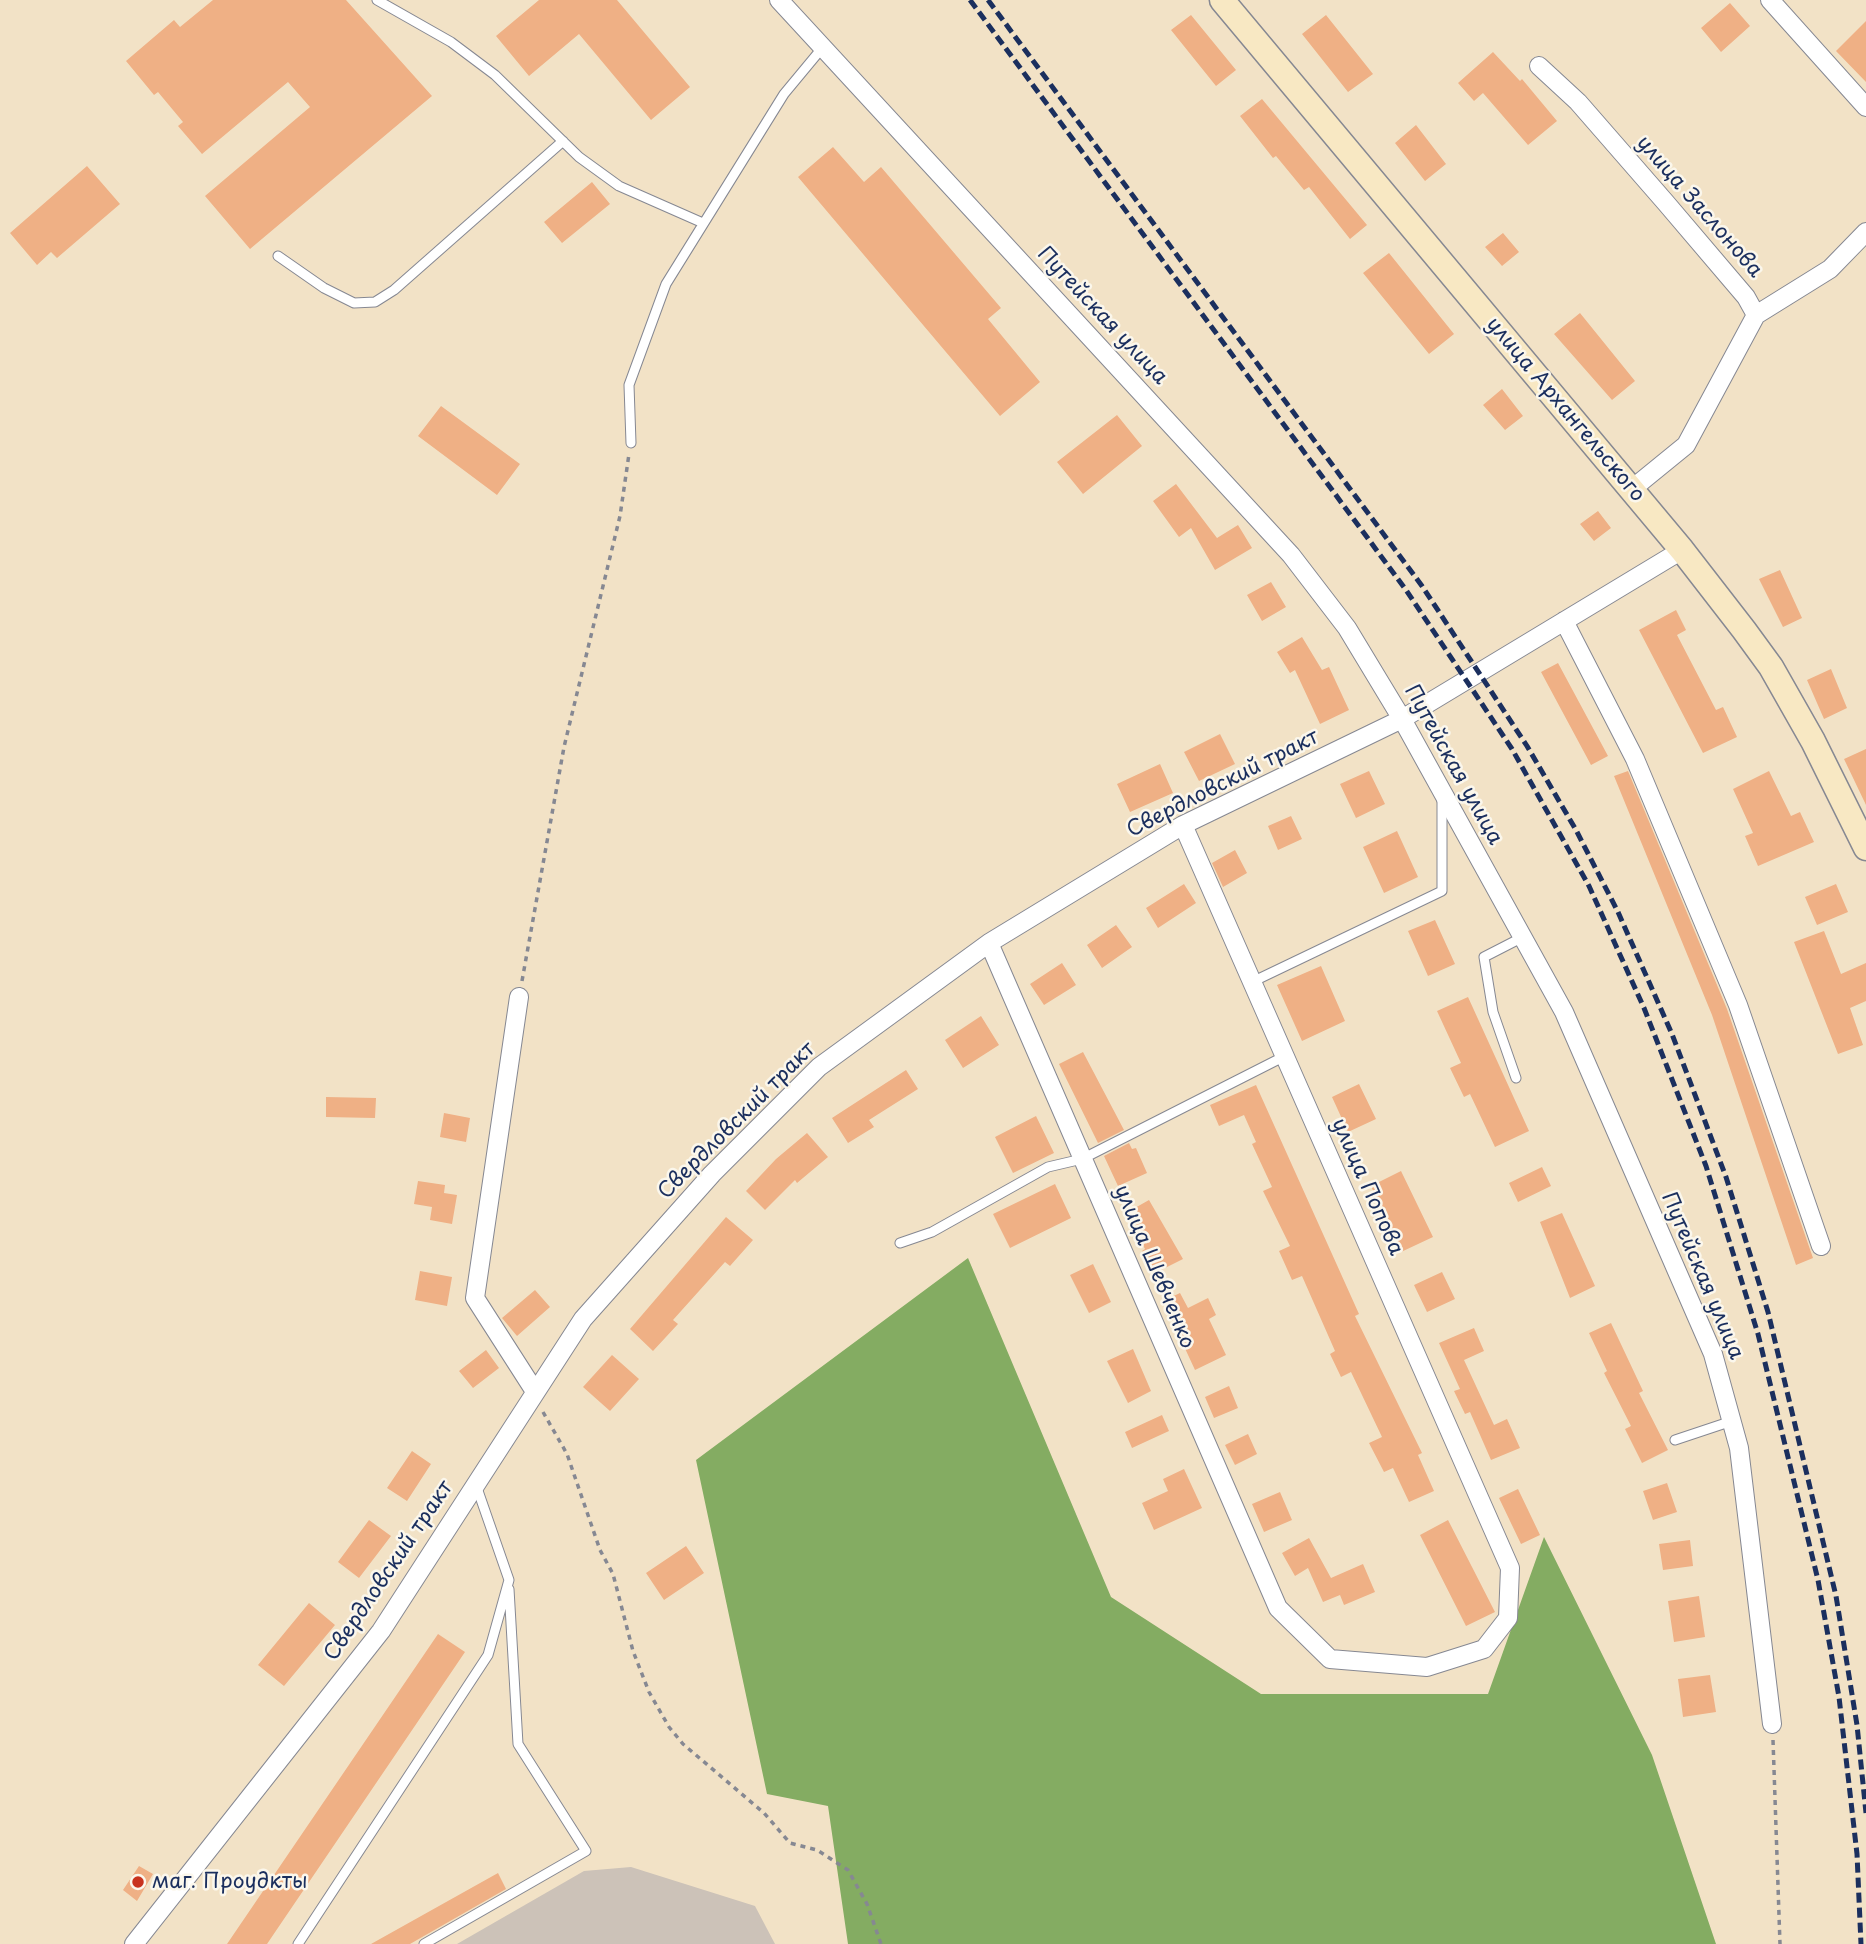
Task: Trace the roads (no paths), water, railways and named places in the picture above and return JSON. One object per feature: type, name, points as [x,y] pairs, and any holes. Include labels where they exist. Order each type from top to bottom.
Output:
[{"type":"street","name":"Путейская улица","points":[[779,0],[1291,555],[1347,628],[1402,719],[1564,1012],[1713,1354],[1739,1448],[1772,1724]]},
{"type":"street","name":"улица Архангельского","points":[[1222,0],[1632,489],[1771,667],[1813,741],[1866,848]]},
{"type":"street","points":[[1770,0],[1866,107]]},
{"type":"street","name":"улица Заслонова","points":[[1539,65],[1578,102],[1746,297],[1756,314]]},
{"type":"street","points":[[1632,489],[1686,446],[1756,314],[1830,269],[1866,232]]},
{"type":"street","name":"Свердловский тракт","points":[[134,1944],[381,1631],[534,1390],[592,1309],[712,1174],[818,1068],[989,943],[1183,825],[1402,719],[1682,550]]},
{"type":"street","points":[[1564,621],[1635,759],[1738,1005],[1821,1246]]},
{"type":"street","name":"улица Попова","points":[[1183,825],[1510,1568],[1508,1618],[1484,1649],[1427,1667],[1330,1659],[1278,1608]]},
{"type":"street","name":"улица Шевченко","points":[[989,943],[1278,1608]]},
{"type":"street","points":[[519,997],[475,1298],[534,1390]]},
{"type":"lane","points":[[377,0],[451,42],[495,75],[564,141],[619,186],[703,223]]},
{"type":"lane","points":[[631,443],[629,384],[637,356],[666,284],[784,94],[824,47]]},
{"type":"lane","points":[[278,256],[324,288],[354,303],[375,302],[394,290],[564,141]]},
{"type":"lane","points":[[1252,982],[1442,891],[1442,791]]},
{"type":"lane","points":[[1516,1078],[1493,1012],[1485,957],[1523,937]]},
{"type":"lane","points":[[900,1243],[932,1232],[1048,1167],[1082,1159],[1285,1056]]},
{"type":"lane","points":[[1675,1440],[1732,1421]]},
{"type":"lane","points":[[424,1944],[586,1851],[518,1744],[509,1580],[475,1483]]},
{"type":"lane","points":[[298,1944],[488,1655],[509,1580]]},
{"type":"railway","points":[[970,0],[1406,590],[1512,749],[1589,886],[1644,1008],[1706,1166],[1758,1334],[1818,1580],[1839,1697],[1857,1854],[1861,1944]]},
{"type":"railway","points":[[988,0],[1422,586],[1527,746],[1576,830],[1618,912],[1672,1034],[1726,1177],[1768,1312],[1836,1596],[1857,1725],[1866,1813]]},
{"type":"place","name":"маг. Проудкты","points":[[138,1882]]}]
